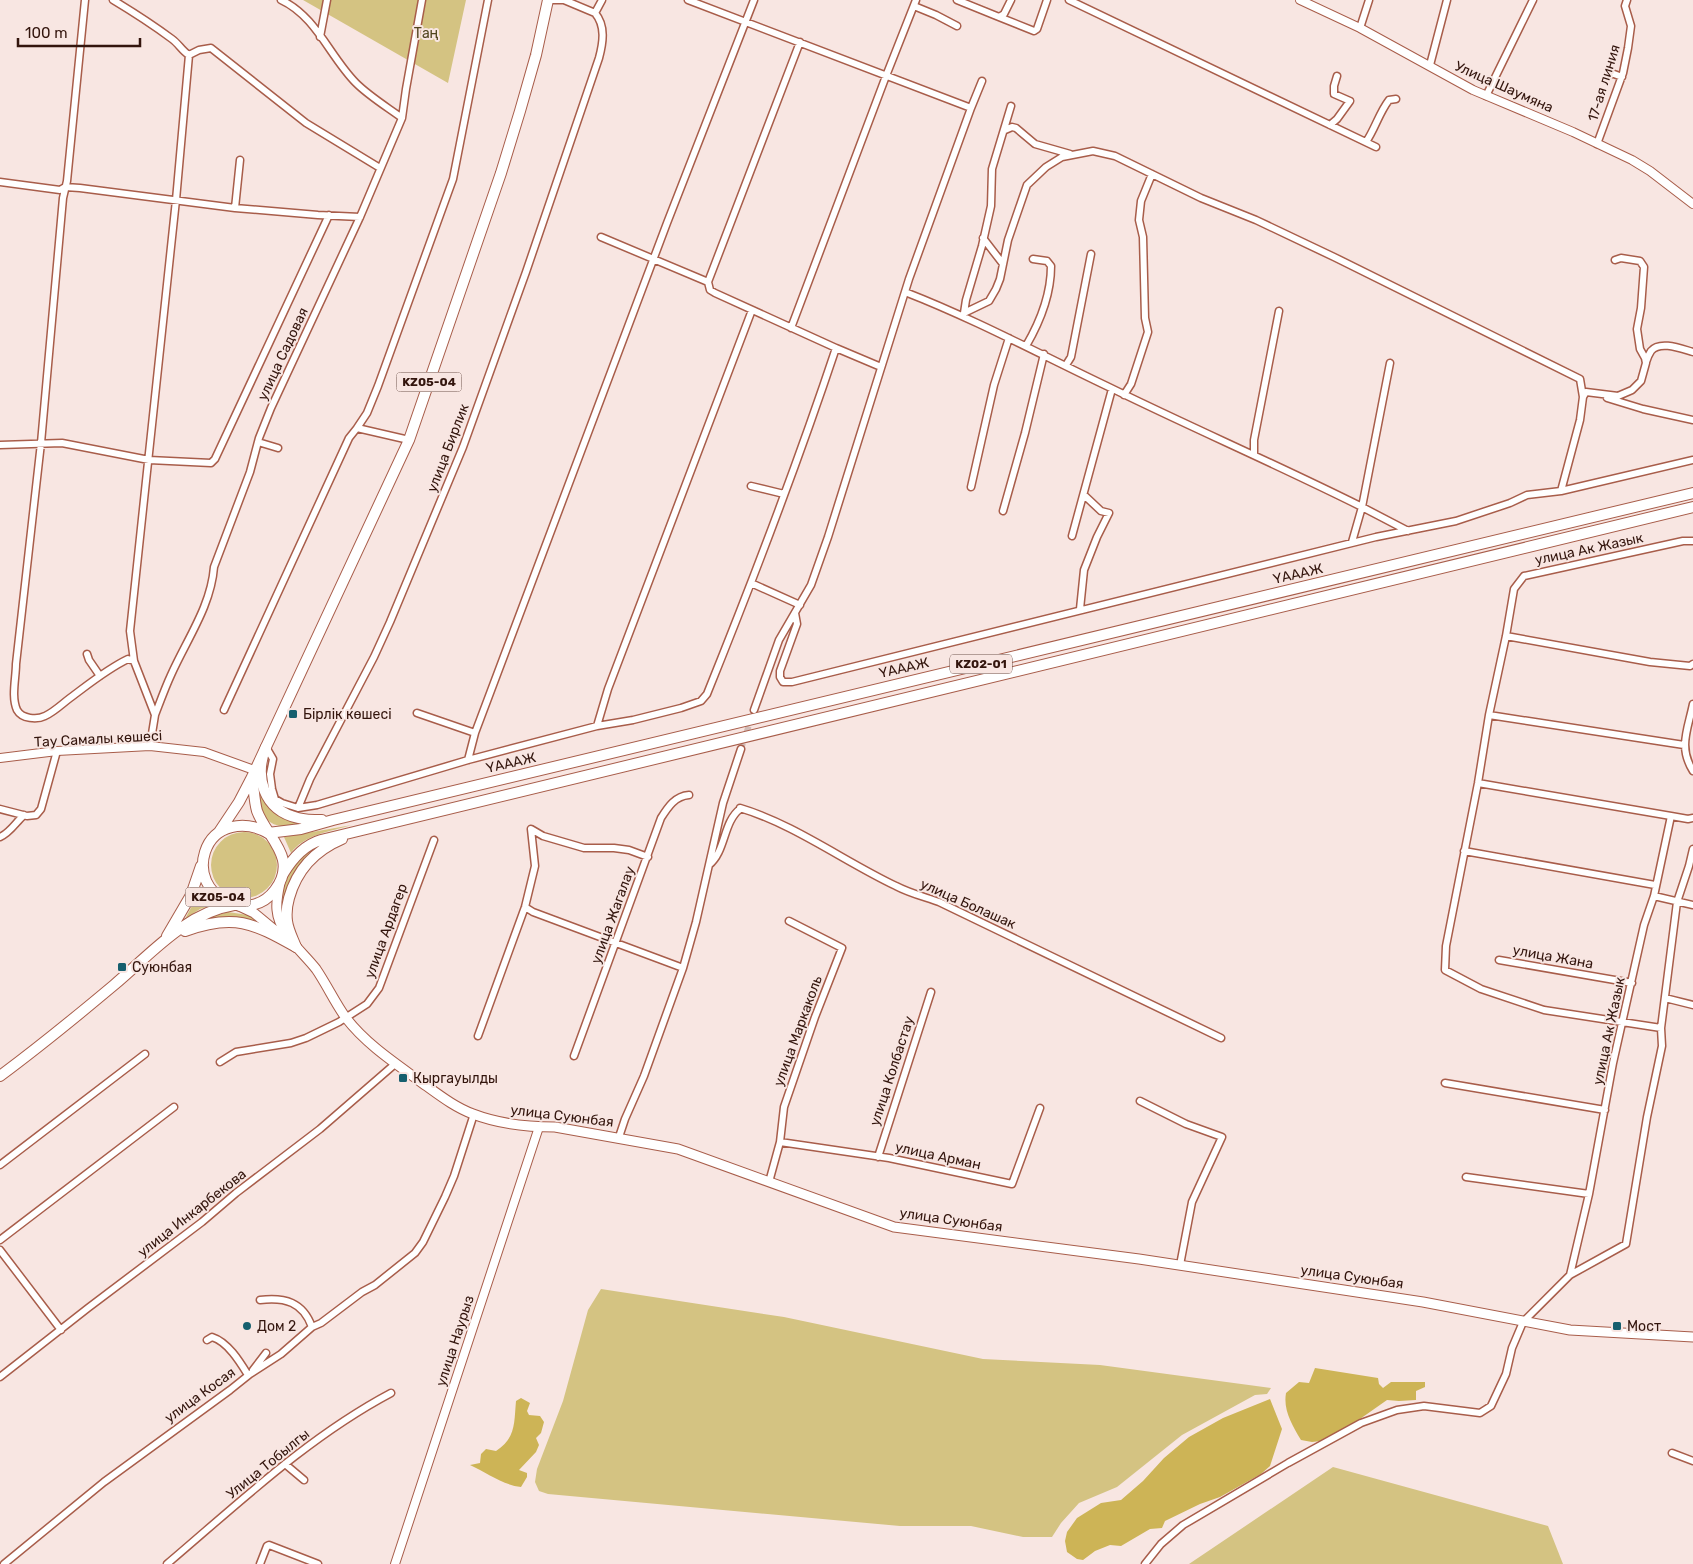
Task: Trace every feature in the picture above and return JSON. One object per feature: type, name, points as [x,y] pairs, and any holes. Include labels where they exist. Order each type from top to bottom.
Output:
[{"type":"main road","name":"KZ05-04","points":[[165,939],[191,895],[206,849],[239,802],[253,774],[409,440],[518,120],[536,55],[548,0]]},
{"type":"main road","name":"ҮАААЖ","points":[[268,833],[302,829],[1693,493]]},
{"type":"main road","name":"ҮАААЖ","points":[[281,878],[296,855],[315,842],[1693,507]]},
{"type":"main road","points":[[266,747],[261,763],[260,777],[263,788],[272,803],[284,812],[299,819],[333,820]]},
{"type":"main road","points":[[253,774],[258,812],[268,833],[278,844],[281,851],[283,859],[281,878]]},
{"type":"main road","points":[[219,832],[228,827],[244,825],[259,828],[268,833]]},
{"type":"main road","points":[[296,947],[287,922],[287,906],[294,882],[301,870],[316,853],[360,831]]},
{"type":"main road","name":"KZ05-04","points":[[203,859],[204,878],[209,887],[222,900],[236,905]]},
{"type":"main road","name":"KZ05-04","points":[[0,1076],[109,990],[165,939],[206,914],[236,905],[250,905],[260,902],[268,897],[281,878]]},
{"type":"main road","name":"улица Суюнбая","points":[[281,878],[277,902],[280,924],[296,947],[316,970],[345,1017],[360,1034],[396,1064],[447,1101],[474,1114],[499,1122],[556,1127],[678,1149],[894,1227],[1180,1266],[1423,1302],[1570,1330],[1693,1337]]},
{"type":"main road","points":[[236,905],[254,913],[296,947]]},
{"type":"main road","points":[[165,939],[207,924],[234,921],[262,928],[296,947]]},
{"type":"street","points":[[84,0],[41,443],[16,664],[14,698],[16,708],[20,713],[31,718],[44,717],[100,676],[128,659],[134,661]]},
{"type":"street","points":[[113,0],[173,40],[189,55]]},
{"type":"street","points":[[281,0],[289,3],[306,18],[355,82],[402,118]]},
{"type":"street","points":[[320,37],[327,0]]},
{"type":"street","name":"улица Садовая","points":[[150,746],[155,715],[170,676],[208,601],[214,567],[250,472],[258,442],[271,408],[360,217],[402,118],[404,97],[422,0]]},
{"type":"street","points":[[224,710],[350,438],[367,413],[378,386],[453,179],[488,0]]},
{"type":"street","points":[[548,0],[564,0],[595,13],[602,0]]},
{"type":"street","points":[[688,0],[971,108]]},
{"type":"street","points":[[468,760],[475,733],[654,258],[754,0]]},
{"type":"street","points":[[957,0],[1034,31],[1037,29],[1047,0]]},
{"type":"street","points":[[999,17],[1004,14],[1011,0]]},
{"type":"street","points":[[1069,0],[1376,147]]},
{"type":"street","name":"Улица Шаумяна","points":[[1300,0],[1360,28],[1473,90],[1555,124],[1650,171],[1693,203]]},
{"type":"street","points":[[1360,28],[1369,0]]},
{"type":"street","points":[[1430,65],[1446,0]]},
{"type":"street","points":[[1486,96],[1533,0]]},
{"type":"street","name":"17-ая линия","points":[[1597,144],[1622,77],[1631,26],[1625,6],[1627,0]]},
{"type":"street","points":[[791,328],[915,3],[957,26]]},
{"type":"street","name":"улица Бирлик","points":[[298,808],[310,779],[374,657],[390,622],[470,428],[599,58],[602,30],[599,18],[595,13]]},
{"type":"street","points":[[800,42],[708,282],[710,290],[791,328],[881,366]]},
{"type":"street","points":[[189,55],[199,50],[211,48],[306,122],[380,168]]},
{"type":"street","points":[[155,715],[134,661],[130,631],[176,200],[189,55]]},
{"type":"street","points":[[1609,74],[1622,77]]},
{"type":"street","points":[[1330,125],[1337,119],[1350,101],[1334,94],[1337,76]]},
{"type":"street","points":[[754,710],[779,640],[811,585],[828,537],[905,292],[982,82]]},
{"type":"street","points":[[1366,142],[1372,134],[1383,108],[1389,100],[1396,99]]},
{"type":"street","points":[[964,315],[991,206],[992,169],[1011,106]]},
{"type":"street","points":[[1005,130],[1012,127],[1016,128],[1035,144],[1070,154]]},
{"type":"street","points":[[964,315],[988,301],[1000,279],[1008,240],[1027,185],[1046,167],[1070,154],[1093,151],[1115,156],[1201,198],[1256,220],[1334,257],[1580,379],[1583,397],[1580,420],[1562,491]]},
{"type":"street","points":[[235,208],[240,160]]},
{"type":"street","points":[[1124,395],[1131,384],[1148,332],[1145,318],[1144,237],[1138,220],[1141,201],[1152,174]]},
{"type":"street","points":[[0,182],[60,190],[65,187],[235,208],[360,217]]},
{"type":"street","points":[[0,445],[62,443],[86,446],[95,450],[149,460],[211,463],[215,459],[329,215]]},
{"type":"street","points":[[601,237],[708,282]]},
{"type":"street","points":[[983,238],[1003,264]]},
{"type":"street","points":[[1066,365],[1071,357],[1090,254]]},
{"type":"street","points":[[1615,260],[1621,258],[1640,261],[1644,267],[1641,308],[1637,329],[1640,349],[1646,363]]},
{"type":"street","points":[[1026,346],[1044,306],[1051,275],[1051,266],[1047,261],[1033,259]]},
{"type":"street","points":[[905,292],[964,315],[1124,395],[1254,455],[1408,531]]},
{"type":"street","points":[[597,726],[608,689],[752,310]]},
{"type":"street","points":[[1254,455],[1254,440],[1279,311]]},
{"type":"street","points":[[971,487],[994,385],[1009,338]]},
{"type":"street","points":[[1583,397],[1586,392],[1618,396],[1632,390],[1641,381],[1651,351],[1658,346],[1693,352]]},
{"type":"street","points":[[266,747],[273,759],[270,774],[275,798],[282,803],[298,808],[317,805],[468,760],[597,726],[633,720],[681,708],[701,701],[707,694],[751,583],[836,348]]},
{"type":"street","points":[[1003,511],[1025,433],[1044,354]]},
{"type":"street","points":[[1352,542],[1362,507],[1390,363]]},
{"type":"street","points":[[1072,536],[1112,389]]},
{"type":"street","points":[[1600,393],[1608,398],[1644,409],[1693,420]]},
{"type":"street","points":[[357,428],[409,440]]},
{"type":"street","points":[[258,442],[278,448]]},
{"type":"street","points":[[795,613],[797,624],[780,671],[780,677],[783,682],[792,682],[1352,542],[1456,521],[1510,503],[1527,495],[1562,491],[1693,460]]},
{"type":"street","points":[[751,486],[784,494]]},
{"type":"street","points":[[1080,609],[1084,570],[1109,513],[1101,511],[1084,495]]},
{"type":"street","name":"улица Ак Жазык","points":[[1622,1022],[1544,1010],[1481,990],[1445,970],[1446,946],[1514,589],[1524,576],[1683,541],[1693,541]]},
{"type":"street","points":[[751,583],[800,605]]},
{"type":"street","points":[[1506,636],[1650,662],[1690,666],[1693,664]]},
{"type":"street","points":[[87,654],[100,676]]},
{"type":"street","points":[[1693,704],[1684,745],[1686,759],[1693,770]]},
{"type":"street","points":[[416,713],[475,733]]},
{"type":"street","points":[[1489,715],[1684,745]]},
{"type":"street","name":"Тау Самалы көшесі","points":[[0,758],[57,751],[150,746],[204,752],[253,774]]},
{"type":"street","points":[[619,1137],[683,968],[696,922],[723,803],[741,749]]},
{"type":"street","points":[[0,810],[24,815],[36,815],[41,809],[57,751]]},
{"type":"street","points":[[1478,783],[1688,819],[1693,818]]},
{"type":"street","name":"улица Жагалау","points":[[574,1056],[662,818],[670,804],[682,796],[689,795]]},
{"type":"street","name":"улица Болашак","points":[[708,865],[714,860],[722,845],[733,815],[740,808],[747,810],[780,824],[897,887],[939,902],[1221,1038]]},
{"type":"street","points":[[0,837],[9,832],[24,815]]},
{"type":"street","name":"улица Ак Жазык","points":[[1570,1274],[1589,1194],[1622,1022],[1644,925],[1654,896],[1655,884],[1671,816]]},
{"type":"street","points":[[478,1036],[525,907],[535,866],[531,830],[543,836],[584,848],[614,848],[648,856]]},
{"type":"street","name":"улица Ардагер","points":[[220,1062],[236,1052],[292,1043],[306,1038],[367,1004],[379,988],[434,840]]},
{"type":"street","points":[[1145,1564],[1161,1544],[1183,1525],[1288,1463],[1361,1423],[1397,1410],[1424,1406],[1480,1413],[1491,1406],[1506,1374],[1512,1348],[1523,1322],[1570,1274],[1626,1244],[1649,1109],[1662,1046],[1661,1028],[1677,902],[1693,849]]},
{"type":"street","points":[[1464,851],[1655,884]]},
{"type":"street","points":[[1654,896],[1693,905]]},
{"type":"street","points":[[525,907],[533,912],[683,968]]},
{"type":"street","name":"улица Маркаколь","points":[[769,1182],[780,1142],[784,1107],[815,1016],[842,948],[789,922]]},
{"type":"street","name":"улица Жана","points":[[1499,960],[1632,983]]},
{"type":"street","name":"улица Колбастау","points":[[878,1157],[931,992]]},
{"type":"street","points":[[1665,998],[1693,1005]]},
{"type":"street","points":[[1622,1022],[1661,1028]]},
{"type":"street","points":[[0,1165],[145,1054]]},
{"type":"street","name":"улица Инкарбекова","points":[[0,1377],[320,1129],[396,1064]]},
{"type":"street","points":[[1445,1083],[1605,1110]]},
{"type":"street","points":[[1140,1101],[1186,1124],[1222,1137],[1192,1202],[1180,1266]]},
{"type":"street","points":[[0,1240],[174,1107]]},
{"type":"street","name":"улица Арман","points":[[780,1142],[878,1157],[1012,1184],[1040,1108]]},
{"type":"street","name":"улица Косая","points":[[4,1564],[104,1482],[250,1374],[281,1354],[312,1328],[322,1323],[362,1292],[385,1278],[415,1253],[432,1226],[446,1197],[474,1114]]},
{"type":"street","name":"улица Наурыз","points":[[395,1564],[539,1127]]},
{"type":"street","points":[[1466,1177],[1589,1194]]},
{"type":"street","points":[[0,1250],[61,1330]]},
{"type":"street","points":[[260,1300],[282,1299],[296,1304],[308,1318],[312,1328]]},
{"type":"street","points":[[207,1340],[212,1337],[219,1339],[250,1374],[266,1353]]},
{"type":"street","name":"Улица Тобылгы","points":[[167,1564],[285,1464],[345,1420],[391,1393]]},
{"type":"street","points":[[1672,1452],[1693,1461]]},
{"type":"street","points":[[285,1464],[304,1480]]},
{"type":"street","points":[[260,1564],[269,1545],[318,1564]]},
{"type":"green space","name":"Таң","points":[[303,0],[466,0],[448,83]]},
{"type":"green space","points":[[259,791],[267,804],[278,814],[290,820],[305,823],[285,826],[271,823],[262,811]]},
{"type":"green space","points":[[352,825],[310,838],[296,847],[291,853],[284,837]]},
{"type":"green space","points":[[244,832],[257,835],[267,842],[274,852],[277,865],[274,878],[267,888],[257,895],[244,898],[231,895],[221,888],[214,878],[211,865],[214,852],[221,842],[231,835]]},
{"type":"green space","points":[[322,845],[308,857],[283,923],[282,899],[288,876],[301,858],[311,850]]},
{"type":"green space","points":[[201,889],[205,897],[216,904],[200,909],[185,919]]},
{"type":"green space","points":[[228,912],[248,915],[260,923],[247,919],[205,919]]},
{"type":"green space","points":[[601,1289],[784,1317],[983,1359],[1100,1365],[1271,1388],[1267,1394],[1255,1395],[1182,1435],[1117,1487],[1079,1503],[1061,1523],[1052,1537],[1023,1537],[971,1526],[900,1526],[548,1494],[539,1491],[535,1482],[537,1469],[563,1401],[588,1310]]},
{"type":"green space","points":[[1333,1467],[1548,1526],[1563,1564],[1189,1564]]},
{"type":"shaded area","points":[[1315,1368],[1378,1378],[1379,1384],[1383,1388],[1391,1382],[1425,1382],[1425,1387],[1416,1391],[1416,1400],[1387,1400],[1330,1440],[1312,1442],[1301,1440],[1294,1429],[1285,1399],[1286,1393],[1299,1382],[1309,1383]]},
{"type":"shaded area","points":[[521,1398],[530,1403],[527,1411],[529,1415],[540,1416],[544,1422],[541,1433],[536,1438],[539,1445],[536,1452],[519,1470],[527,1473],[527,1477],[521,1487],[501,1481],[470,1465],[480,1463],[481,1454],[486,1449],[496,1451],[507,1441],[513,1429],[516,1401]]},
{"type":"shaded area","points":[[1270,1399],[1282,1429],[1270,1466],[1261,1474],[1220,1497],[1200,1504],[1165,1521],[1162,1528],[1150,1529],[1121,1546],[1110,1545],[1095,1551],[1083,1560],[1077,1559],[1067,1552],[1065,1541],[1067,1532],[1077,1518],[1101,1503],[1121,1500],[1143,1481],[1164,1458],[1189,1437],[1223,1418]]},
{"type":"tunnel","points":[[741,749],[751,719]]},
{"type":"place","name":"Бірлік көшесі","points":[[293,714]]},
{"type":"place","name":"Суюнбая","points":[[122,967]]},
{"type":"place","name":"Кыргауылды","points":[[403,1078]]},
{"type":"place","name":"Дом 2","points":[[247,1326]]},
{"type":"place","name":"Мост","points":[[1617,1326]]}]
